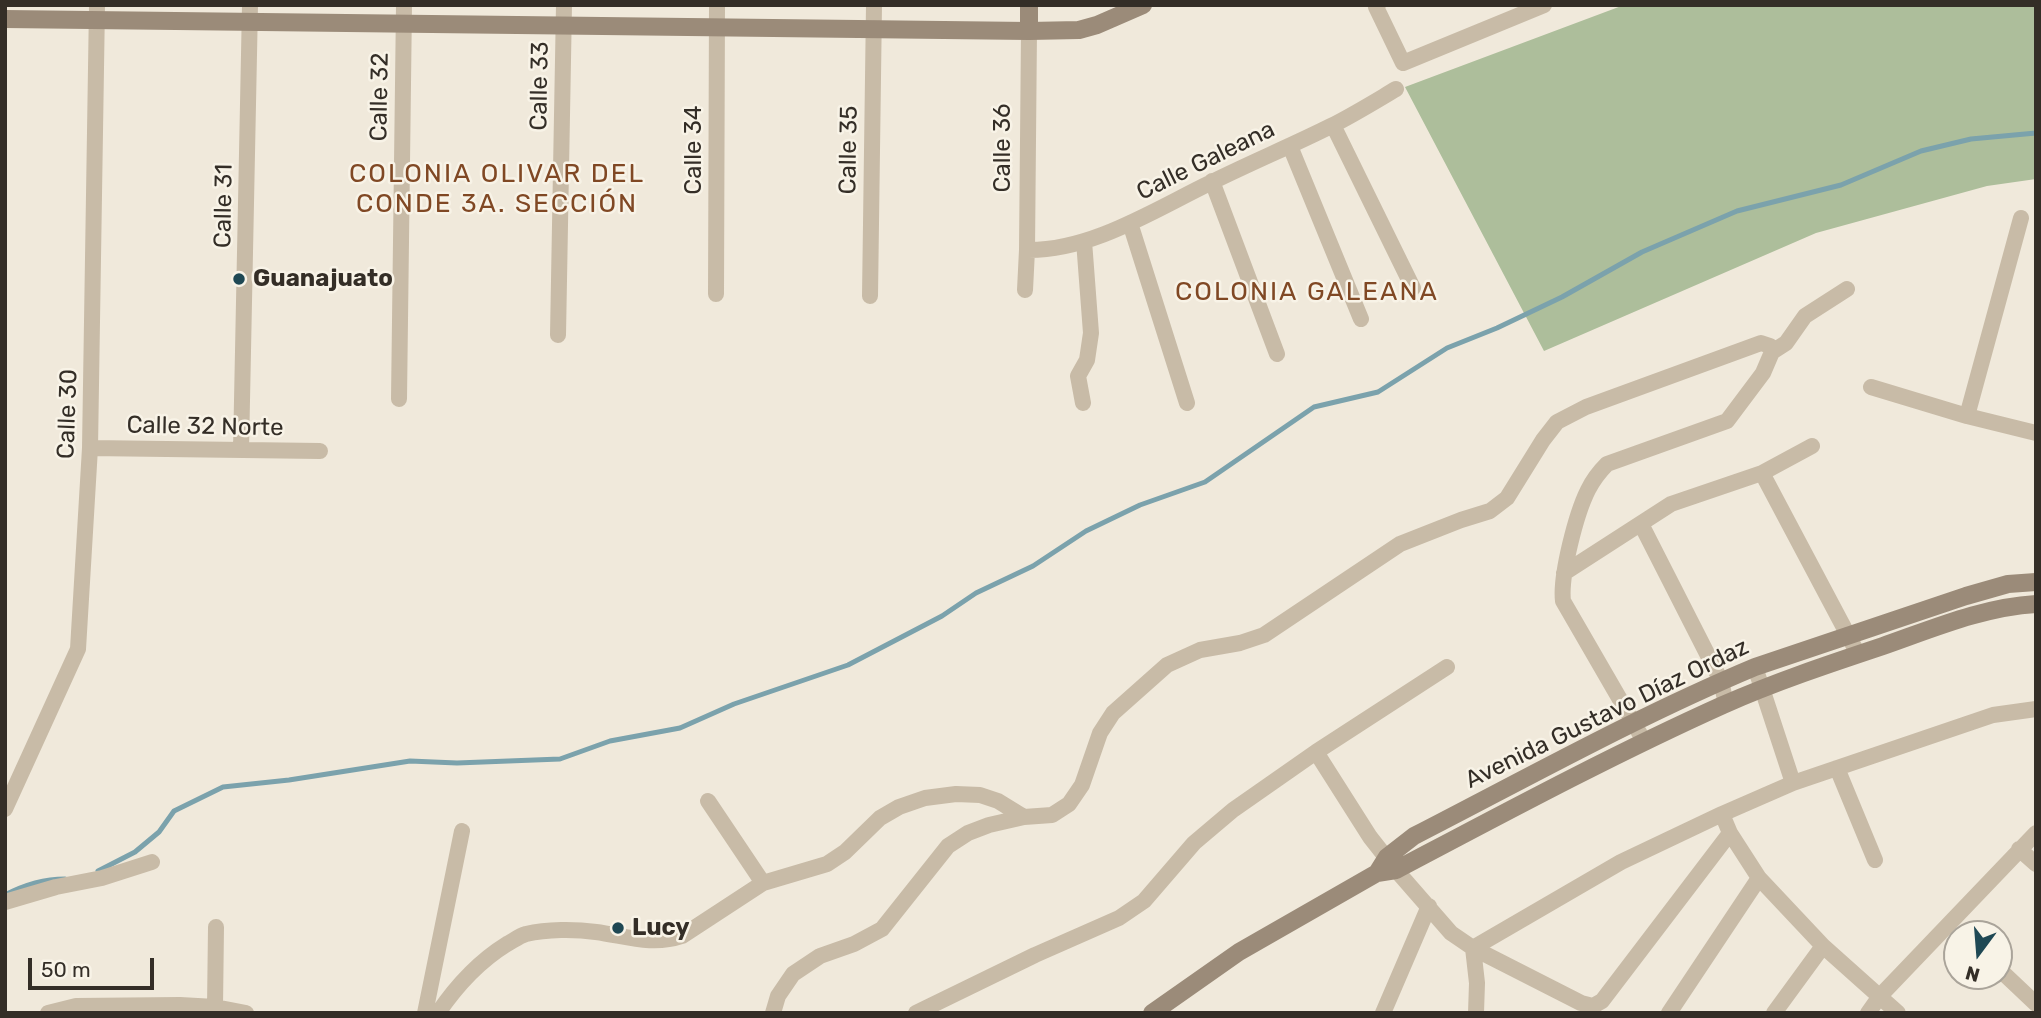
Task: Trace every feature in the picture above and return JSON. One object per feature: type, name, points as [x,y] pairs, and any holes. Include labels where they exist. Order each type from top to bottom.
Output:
[{"type":"street","name":"Calle 32","points":[[399,399],[404,5]]},
{"type":"street","name":"Calle 33","points":[[558,335],[564,5]]},
{"type":"street","name":"Calle 34","points":[[716,294],[718,5]]},
{"type":"street","name":"Calle 35","points":[[870,296],[874,5]]},
{"type":"street","name":"Calle 36","points":[[1025,290],[1030,5]]},
{"type":"street","points":[[5,19],[97,13],[250,13],[404,24],[1029,31],[1079,30],[1143,5]]},
{"type":"street","points":[[1378,5],[1376,7],[1403,63],[1544,5]]},
{"type":"street","name":"Calle 30","points":[[5,808],[78,649],[90,449],[97,13]]},
{"type":"street","name":"Calle 31","points":[[241,450],[250,13]]},
{"type":"street","name":"Calle Galeana","points":[[1027,250],[1044,251],[1084,241],[1130,223],[1212,181],[1333,125],[1396,89]]},
{"type":"street","points":[[1333,125],[1413,288]]},
{"type":"street","points":[[1290,146],[1361,319]]},
{"type":"street","points":[[1212,181],[1277,354]]},
{"type":"street","points":[[1967,416],[2021,218]]},
{"type":"street","points":[[1130,223],[1186,403]]},
{"type":"street","points":[[1083,403],[1079,376],[1087,359],[1091,333],[1084,241]]},
{"type":"street","points":[[1644,741],[1563,601],[1564,573],[1578,516],[1587,492],[1607,464],[1727,421],[1763,373],[1772,352],[1786,343],[1805,316],[1847,289]]},
{"type":"street","points":[[772,1013],[778,996],[793,974],[820,956],[853,944],[881,929],[948,846],[968,833],[989,825],[1024,817],[1052,815],[1069,804],[1082,785],[1100,733],[1112,713],[1167,665],[1200,650],[1240,643],[1264,635],[1400,544],[1490,511],[1507,498],[1557,422],[1587,407],[1761,343],[1770,346],[1772,352]]},
{"type":"street","points":[[1871,387],[1967,416],[2036,433]]},
{"type":"street","points":[[1564,573],[1671,504],[1762,473],[1812,446]]},
{"type":"street","name":"Calle 32 Norte","points":[[90,449],[320,451]]},
{"type":"street","points":[[1762,473],[1858,654]]},
{"type":"street","points":[[1641,524],[1721,681],[1726,704]]},
{"type":"street","name":"Avenida Gustavo Díaz Ordaz","points":[[1392,864],[1415,836],[1633,723],[1721,681],[1966,596],[2008,584],[2036,582]]},
{"type":"street","name":"Avenida Gustavo Díaz Ordaz","points":[[1152,1013],[1239,952],[1392,864],[1644,741],[1726,704],[1858,654],[2008,606],[2036,604]]},
{"type":"street","points":[[916,1013],[1119,918],[1144,901],[1194,843],[1233,810],[1316,752],[1447,667]]},
{"type":"street","points":[[1755,667],[1793,783]]},
{"type":"street","points":[[1474,948],[1621,862],[1793,783],[1993,715],[2036,709]]},
{"type":"street","points":[[1316,752],[1370,837],[1451,933],[1474,948],[1581,1003],[1593,1006],[1602,1001],[1730,833]]},
{"type":"street","points":[[1837,768],[1875,860]]},
{"type":"street","points":[[438,1013],[456,987],[489,955],[523,934],[594,931],[642,941],[669,940],[682,936],[763,883],[827,864],[845,852],[880,818],[899,807],[925,798],[956,794],[980,796],[998,801],[1024,817]]},
{"type":"street","points":[[708,801],[763,883]]},
{"type":"street","points":[[1722,814],[1730,833],[1759,878],[1823,946],[1898,1013]]},
{"type":"street","points":[[425,1013],[462,831]]},
{"type":"street","points":[[1962,920],[2036,833]]},
{"type":"street","points":[[2020,849],[2036,864]]},
{"type":"street","points":[[5,902],[55,887],[103,878],[152,862]]},
{"type":"street","points":[[1669,1013],[1759,878]]},
{"type":"street","points":[[1383,1013],[1429,906]]},
{"type":"street","points":[[215,1007],[216,927]]},
{"type":"street","points":[[1868,1013],[1880,996],[1943,940]]},
{"type":"street","points":[[1774,1013],[1823,946]]},
{"type":"street","points":[[1474,948],[1478,983],[1476,1013]]},
{"type":"street","points":[[2013,982],[2036,1004]]},
{"type":"street","points":[[48,1013],[76,1006],[180,1005],[215,1007],[246,1013]]},
{"type":"green space","points":[[1624,5],[2036,5],[2036,179],[1987,186],[1816,233],[1544,351],[1405,87]]},
{"type":"waterway","points":[[98,871],[135,852],[159,832],[174,811],[223,787],[289,780],[410,761],[457,763],[560,759],[610,741],[680,728],[734,704],[848,665],[942,616],[976,593],[1033,566],[1086,531],[1140,505],[1205,482],[1314,407],[1378,392],[1447,348],[1562,297],[1642,252],[1737,211],[1841,185],[1921,151],[1971,139],[2036,133]]},
{"type":"waterway","points":[[5,895],[34,883],[65,879]]},
{"type":"place","name":"Guanajuato","points":[[239,279]]},
{"type":"place","name":"Lucy","points":[[618,928]]},
{"type":"district","name":"COLONIA OLIVAR DEL CONDE 3A. SECCIÓN","points":[[497,189]]},
{"type":"district","name":"COLONIA GALEANA","points":[[1307,292]]}]
